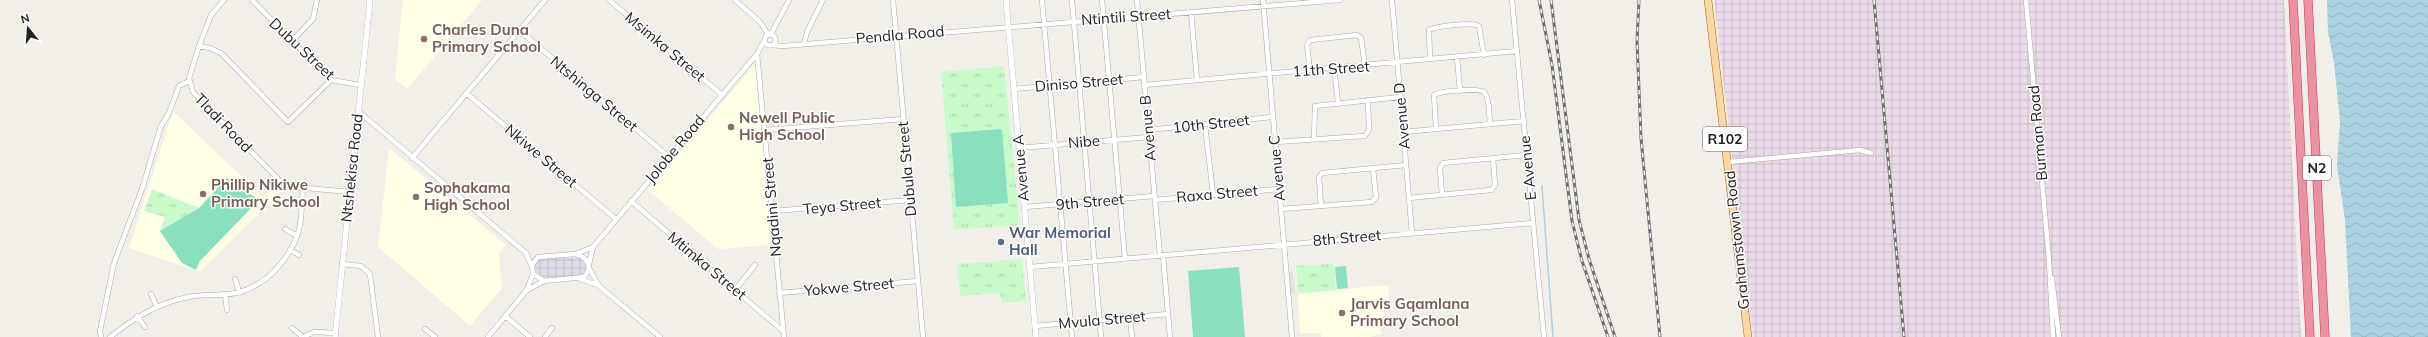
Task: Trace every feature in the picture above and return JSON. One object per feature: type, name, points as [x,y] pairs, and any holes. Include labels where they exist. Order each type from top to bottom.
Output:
[{"type":"highway","name":"N2","points":[[2293,0],[2310,337]]},
{"type":"highway","name":"N2","points":[[2308,0],[2326,337]]},
{"type":"main road","name":"Grahamstown Road","points":[[1708,0],[1748,337]]},
{"type":"street","name":"Tladi Road","points":[[224,0],[211,15],[199,46],[189,81],[194,94],[279,180],[288,185],[350,192]]},
{"type":"street","name":"Dubu Street","points":[[252,0],[331,80],[360,85]]},
{"type":"street","points":[[292,41],[312,21],[317,0]]},
{"type":"street","name":"Ntshekisa Road","points":[[336,335],[360,85],[370,0]]},
{"type":"street","points":[[412,158],[545,0]]},
{"type":"street","name":"Msimka Street","points":[[609,0],[721,94]]},
{"type":"street","points":[[735,0],[759,20],[773,36]]},
{"type":"street","points":[[773,36],[765,39],[767,44],[771,45],[773,36],[789,0]]},
{"type":"street","points":[[804,43],[807,32],[824,0]]},
{"type":"street","name":"Dubula Street","points":[[893,0],[923,337]]},
{"type":"street","name":"Avenue A","points":[[1006,0],[1036,337]]},
{"type":"street","points":[[1042,0],[1072,337]]},
{"type":"street","points":[[1072,0],[1101,337]]},
{"type":"street","points":[[1102,0],[1125,259]]},
{"type":"street","name":"Avenue B","points":[[1137,0],[1148,130],[1170,337]]},
{"type":"street","name":"Avenue C","points":[[1263,0],[1292,337]]},
{"type":"street","name":"Ntintili Street","points":[[1008,26],[1340,0]]},
{"type":"street","name":"Avenue D","points":[[1392,0],[1412,233]]},
{"type":"street","name":"E Avenue","points":[[1512,0],[1544,337]]},
{"type":"street","name":"Burman Road","points":[[2026,0],[2050,267],[2053,337]]},
{"type":"street","points":[[1191,12],[1197,80]]},
{"type":"street","points":[[1430,59],[1429,30],[1462,25],[1479,26],[1484,55]]},
{"type":"street","name":"Pendla Road","points":[[771,45],[1008,26]]},
{"type":"street","name":"Ntshinga Street","points":[[519,30],[669,157]]},
{"type":"street","points":[[1310,70],[1307,45],[1310,40],[1357,35],[1361,38],[1364,66]]},
{"type":"street","name":"Pendla Road","points":[[773,36],[782,43],[792,44]]},
{"type":"street","name":"Jolobe Road","points":[[589,266],[593,247],[721,94],[758,53],[765,39]]},
{"type":"street","name":"Jolobe Road","points":[[758,53],[771,45]]},
{"type":"street","points":[[199,46],[210,48],[221,53],[288,122],[331,80]]},
{"type":"street","name":"11th Street","points":[[1144,85],[1269,73],[1397,64],[1430,59],[1458,58],[1517,51]]},
{"type":"street","name":"Nqadini Street","points":[[758,53],[784,337]]},
{"type":"street","points":[[1458,58],[1460,91]]},
{"type":"street","points":[[1334,69],[1338,102]]},
{"type":"street","name":"Diniso Street","points":[[1014,89],[1144,77]]},
{"type":"street","points":[[101,337],[100,331],[112,285],[114,263],[142,189],[161,126],[169,113],[179,86],[189,81]]},
{"type":"street","points":[[1436,128],[1434,95],[1480,89],[1487,96],[1490,124]]},
{"type":"street","name":"Nkiwe Street","points":[[466,93],[616,219]]},
{"type":"street","points":[[1314,139],[1314,107],[1338,102],[1400,97]]},
{"type":"street","points":[[1275,142],[1367,134],[1370,130],[1368,100]]},
{"type":"street","points":[[358,111],[526,253],[539,257],[532,267]]},
{"type":"street","name":"10th Street","points":[[1148,130],[1273,117]]},
{"type":"street","points":[[765,130],[903,119]]},
{"type":"street","points":[[1403,132],[1524,121]]},
{"type":"street","points":[[1205,124],[1213,194]]},
{"type":"street","name":"Nibe","points":[[1020,148],[1149,136]]},
{"type":"street","points":[[1728,162],[1860,150],[1871,153]]},
{"type":"street","points":[[1442,195],[1440,171],[1441,164],[1527,155]]},
{"type":"street","points":[[1409,198],[1492,190],[1495,185],[1492,158]]},
{"type":"street","points":[[1321,206],[1321,174],[1406,165]]},
{"type":"street","points":[[1281,209],[1374,200],[1373,169]]},
{"type":"street","points":[[110,337],[137,316],[157,307],[190,296],[225,295],[239,292],[257,285],[268,277],[290,250],[297,236],[304,187]]},
{"type":"street","name":"Raxa Street","points":[[1155,198],[1279,189]]},
{"type":"street","name":"9th Street","points":[[1025,208],[1120,199],[1155,198]]},
{"type":"street","name":"Teya Street","points":[[773,211],[910,200]]},
{"type":"street","name":"Mtimka Street","points":[[631,202],[783,331]]},
{"type":"street","name":"8th Street","points":[[1030,267],[1162,256],[1284,243],[1533,223]]},
{"type":"street","points":[[285,229],[297,236]]},
{"type":"street","name":"Jolobe Road","points":[[539,257],[575,254],[593,247]]},
{"type":"street","points":[[290,250],[299,255]]},
{"type":"street","points":[[488,337],[526,291],[533,274],[532,267],[526,253]]},
{"type":"street","points":[[575,254],[584,257],[589,266],[592,277],[599,286],[660,337]]},
{"type":"street","points":[[342,264],[361,266],[370,274],[378,337]]},
{"type":"street","points":[[735,290],[755,264]]},
{"type":"street","points":[[580,279],[586,274],[589,266]]},
{"type":"street","name":"Burman Road","points":[[2050,267],[2055,296],[2059,337]]},
{"type":"street","points":[[533,274],[544,281]]},
{"type":"street","points":[[236,279],[239,292]]},
{"type":"street","points":[[526,291],[544,281],[580,279],[599,286]]},
{"type":"street","name":"Yokwe Street","points":[[779,293],[918,281]]},
{"type":"street","points":[[151,294],[157,307]]},
{"type":"street","points":[[225,295],[227,310]]},
{"type":"street","name":"Mvula Street","points":[[1035,326],[1168,314]]},
{"type":"street","points":[[137,316],[145,327]]},
{"type":"street","points":[[505,316],[530,337]]},
{"type":"street","points":[[1130,318],[1132,337]]},
{"type":"street","points":[[292,328],[303,337],[314,332],[336,335]]},
{"type":"street","points":[[545,337],[552,328]]},
{"type":"street","points":[[425,329],[435,337]]},
{"type":"shaded area","name":"Charles Duna Primary School","points":[[403,0],[482,0],[407,89],[395,79]]},
{"type":"shaded area","points":[[1714,0],[2284,0],[2301,337],[1753,337]]},
{"type":"shaded area","name":"Newell Public High School","points":[[755,64],[771,245],[718,249],[648,190]]},
{"type":"shaded area","name":"Phillip Nikiwe Primary School","points":[[173,111],[264,198],[277,185],[282,190],[200,272],[129,248]]},
{"type":"shaded area","name":"Sophakama High School","points":[[389,148],[506,245],[499,254],[502,288],[470,326],[378,247]]},
{"type":"shaded area","points":[[582,257],[587,267],[585,273],[579,277],[539,278],[534,268],[540,259]]},
{"type":"shaded area","points":[[1293,271],[1295,294],[1288,294],[1287,272]]},
{"type":"shaded area","name":"Jarvis Gqamlana Primary School","points":[[1388,285],[1390,306],[1384,306],[1385,319],[1380,320],[1381,334],[1370,337],[1321,337],[1321,333],[1300,333],[1298,294]]},
{"type":"green space","points":[[1004,66],[1020,225],[954,230],[941,72]]},
{"type":"green space","points":[[1002,129],[1008,203],[956,207],[951,133]]},
{"type":"green space","points":[[227,178],[259,200],[200,261],[196,270],[182,263],[160,231],[199,208]]},
{"type":"green space","points":[[152,189],[199,208],[160,231],[165,217],[144,211]]},
{"type":"green space","points":[[1022,259],[1026,301],[1002,303],[1000,293],[960,296],[957,264]]},
{"type":"green space","points":[[1333,264],[1336,290],[1299,293],[1296,266]]},
{"type":"green space","points":[[1346,266],[1348,288],[1337,289],[1335,267]]},
{"type":"green space","points":[[1239,267],[1245,337],[1193,337],[1188,271]]},
{"type":"water","points":[[2327,0],[2428,0],[2428,337],[2351,337],[2345,220],[2337,166],[2340,121],[2334,63],[2328,32]]},
{"type":"waterway","points":[[1542,186],[1553,337]]},
{"type":"railway","points":[[1539,0],[1552,65],[1572,221],[1582,261],[1608,337]]},
{"type":"railway","points":[[1551,0],[1579,220],[1589,259],[1615,337]]},
{"type":"railway","points":[[1639,0],[1637,41],[1641,138],[1660,337]]},
{"type":"railway","points":[[1874,0],[1904,337]]},
{"type":"place","name":"Charles Duna Primary School","points":[[424,39]]},
{"type":"place","name":"Newell Public High School","points":[[731,127]]},
{"type":"place","name":"Phillip Nikiwe Primary School","points":[[203,194]]},
{"type":"place","name":"Sophakama High School","points":[[416,197]]},
{"type":"place","name":"War Memorial Hall","points":[[1001,242]]},
{"type":"place","name":"Jarvis Gqamlana Primary School","points":[[1342,313]]}]
